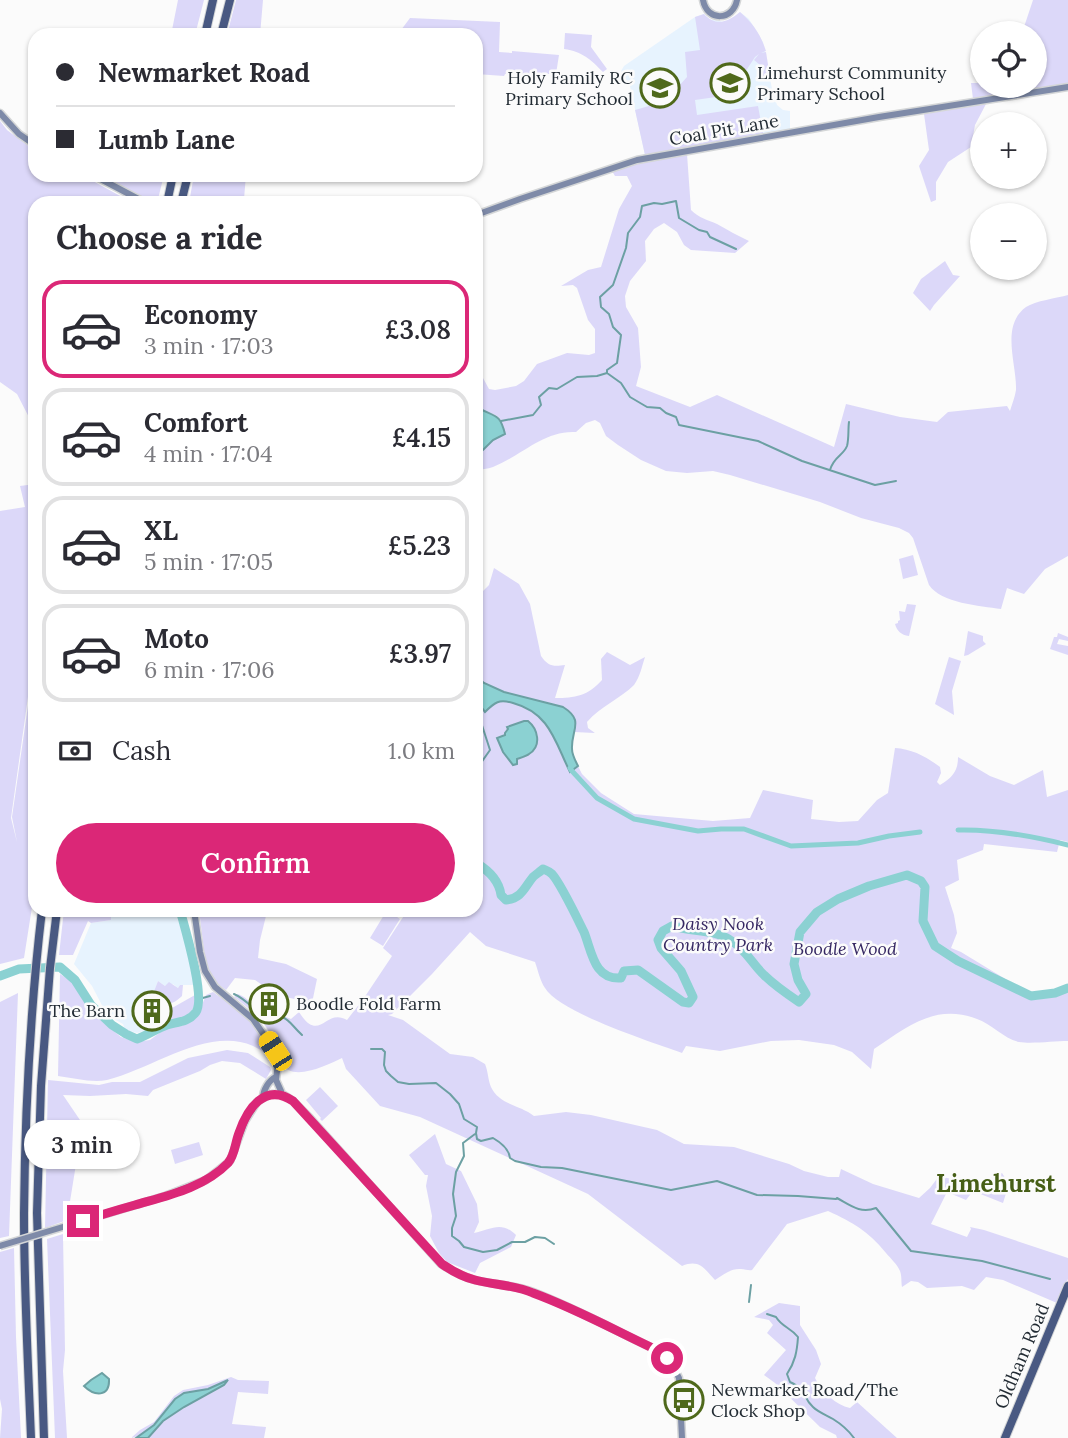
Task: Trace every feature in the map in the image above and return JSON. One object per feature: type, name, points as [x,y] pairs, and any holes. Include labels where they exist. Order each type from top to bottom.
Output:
[{"type":"highway","points":[[207,28],[213,0]]},
{"type":"highway","points":[[223,28],[230,0]]},
{"type":"highway","points":[[31,1438],[24,1214],[27,1088],[41,917]]},
{"type":"highway","points":[[44,1438],[37,1213],[41,1086],[56,917]]},
{"type":"highway","name":"Oldham Road","points":[[1005,1438],[1068,1286]]},
{"type":"street","points":[[704,0],[704,6],[709,12],[723,16],[730,13],[737,0]]},
{"type":"street","name":"Coal Pit Lane","points":[[483,212],[637,160],[879,117],[1068,88]]},
{"type":"street","points":[[0,113],[28,140]]},
{"type":"street","points":[[106,182],[133,196]]},
{"type":"street","points":[[195,917],[205,971],[215,987],[246,1011],[277,1056],[276,1077],[281,1094]]},
{"type":"street","points":[[0,1246],[165,1196],[206,1180],[231,1160],[241,1129],[266,1087],[276,1077]]},
{"type":"street","points":[[262,1097],[281,1094],[293,1101],[442,1264],[456,1273],[475,1280],[504,1284],[531,1292],[567,1306],[661,1352],[672,1364],[679,1378],[682,1438]]},
{"type":"shaded area","points":[[740,12],[749,19],[763,42],[777,105],[790,111],[790,129],[645,155],[630,86],[621,71],[624,66],[695,17],[704,14],[709,19],[724,22]]},
{"type":"shaded area","points":[[111,917],[177,917],[184,937],[195,985],[180,985],[178,988],[173,984],[165,986],[158,981],[151,1001],[148,1030],[137,1033],[125,1030],[123,1024],[107,1015],[92,986],[74,964],[91,923],[111,920]]},
{"type":"green space","points":[[178,0],[204,0],[197,28],[172,28]]},
{"type":"green space","points":[[236,0],[263,0],[261,28],[229,28]]},
{"type":"green space","points":[[1033,0],[1068,0],[1068,85],[1047,88],[1047,21],[1026,21]]},
{"type":"green space","name":"Limehurst Community Primary School","points":[[740,12],[753,25],[762,40],[766,51],[761,53],[766,52],[770,77],[760,76],[765,69],[754,60],[759,54],[755,57],[730,95],[695,100],[697,115],[758,106],[763,133],[645,155],[635,110],[649,106],[648,101],[670,96],[687,77],[685,52],[700,50],[695,17],[704,14],[713,21],[722,22]]},
{"type":"green space","points":[[410,18],[500,22],[499,52],[559,55],[556,74],[483,74],[483,28],[402,28]]},
{"type":"green space","points":[[565,33],[592,35],[591,47],[607,69],[603,72],[586,57],[564,49]]},
{"type":"green space","points":[[986,104],[982,112],[970,112],[970,148],[948,162],[936,182],[936,200],[931,202],[919,166],[929,150],[924,114]]},
{"type":"green space","points":[[0,121],[7,130],[28,146],[28,182],[95,182],[120,196],[28,196],[28,415],[17,394],[0,382]]},
{"type":"green space","points":[[687,154],[691,210],[749,241],[735,253],[691,250],[684,245],[677,232],[664,223],[654,229],[645,241],[646,261],[630,281],[625,296],[626,307],[638,328],[641,367],[636,386],[690,407],[717,395],[834,447],[846,404],[900,417],[937,422],[948,412],[1007,406],[1010,411],[1016,390],[1012,335],[1018,315],[1026,307],[1040,301],[1068,295],[1068,556],[1045,569],[1024,594],[1007,588],[1001,609],[952,600],[942,596],[929,585],[909,533],[730,475],[713,471],[666,471],[641,460],[618,445],[606,436],[600,423],[595,420],[586,423],[576,432],[553,435],[493,467],[483,469],[483,450],[505,433],[499,418],[483,410],[483,378],[489,389],[516,386],[524,381],[537,364],[567,353],[595,353],[595,329],[588,320],[577,288],[573,285],[561,286],[588,270],[601,267],[619,209],[632,186],[627,176],[615,176],[612,171],[639,161]]},
{"type":"green space","points":[[115,182],[162,182],[159,196],[141,196]]},
{"type":"green space","points":[[193,182],[245,182],[244,196],[190,196]]},
{"type":"green space","points":[[945,261],[953,275],[960,276],[930,311],[913,293],[921,279]]},
{"type":"green space","points":[[28,485],[28,697],[11,818],[17,842],[12,817],[28,706],[28,917],[30,917],[24,958],[0,964],[0,511],[25,507],[20,486]]},
{"type":"green space","points":[[913,555],[918,575],[903,579],[899,559]]},
{"type":"green space","points":[[494,568],[519,584],[530,604],[541,656],[551,665],[565,665],[555,698],[581,695],[592,690],[602,680],[601,659],[607,652],[630,665],[645,657],[634,685],[587,722],[588,728],[595,733],[574,732],[572,754],[582,774],[601,793],[634,814],[713,821],[750,818],[763,790],[813,800],[811,819],[858,821],[877,800],[888,793],[895,748],[919,754],[940,767],[941,773],[937,782],[940,785],[954,773],[958,757],[990,776],[1014,785],[1043,770],[1047,797],[1068,790],[1068,842],[1060,840],[1057,852],[984,844],[983,850],[957,860],[959,880],[945,887],[957,933],[951,948],[1007,980],[1005,987],[1033,1000],[1068,992],[1068,1041],[1019,1042],[977,1019],[948,1014],[922,1020],[874,1049],[871,1069],[852,1052],[834,1045],[799,1040],[771,1041],[720,1051],[686,1046],[682,1053],[608,1026],[569,1007],[554,998],[545,988],[535,962],[486,946],[470,932],[432,974],[388,1015],[403,1020],[450,1054],[473,1057],[485,1064],[490,1084],[499,1098],[534,1116],[566,1112],[591,1115],[657,1130],[684,1144],[734,1147],[828,1177],[839,1177],[841,1169],[873,1184],[919,1198],[939,1176],[977,1182],[1002,1173],[1009,1184],[1003,1203],[973,1191],[966,1200],[947,1192],[931,1224],[967,1237],[970,1227],[984,1230],[1068,1258],[1068,1279],[1057,1303],[1003,1280],[986,1277],[974,1290],[962,1286],[927,1288],[911,1281],[902,1287],[899,1268],[879,1245],[860,1228],[828,1211],[787,1224],[752,1270],[734,1270],[715,1280],[697,1264],[682,1266],[588,1194],[420,1117],[380,1106],[346,1069],[342,1058],[301,1072],[286,1069],[281,1063],[266,1027],[234,997],[238,994],[265,1015],[276,1013],[291,1019],[299,1012],[306,1021],[318,1026],[333,1018],[347,1020],[392,956],[383,948],[403,917],[483,917],[483,591],[489,585]]},
{"type":"green space","points":[[907,604],[916,605],[909,636],[900,632],[895,624],[900,620],[899,611],[905,612]]},
{"type":"green space","points":[[968,631],[983,636],[986,644],[964,656]]},
{"type":"green space","points":[[1058,633],[1068,637],[1068,641],[1059,639],[1057,644],[1068,646],[1068,655],[1050,649]]},
{"type":"green space","points":[[949,657],[961,661],[952,691],[954,715],[935,704]]},
{"type":"green space","points":[[63,917],[111,917],[111,920],[91,923],[88,921],[73,955],[59,955]]},
{"type":"green space","points":[[200,917],[266,917],[258,958],[286,964],[317,979],[312,1003],[277,995],[255,980],[235,978],[226,990],[215,982],[206,966]]},
{"type":"green space","points":[[383,917],[400,919],[383,946],[370,938]]},
{"type":"green space","points":[[60,974],[74,983],[88,1006],[104,1023],[121,1037],[136,1042],[150,1040],[166,1028],[182,1026],[198,1015],[206,995],[213,992],[237,1008],[250,1021],[273,1057],[253,1046],[236,1041],[218,1041],[180,1051],[107,1080],[89,1081],[58,1076]]},
{"type":"green space","points":[[158,981],[165,986],[169,982],[178,988],[183,985],[182,996],[171,1003],[162,1000],[153,994]]},
{"type":"green space","points":[[18,993],[9,1236],[0,1238],[0,1002]]},
{"type":"green space","points":[[195,995],[195,1003],[190,1013],[148,1034],[149,1018],[155,1017],[155,1003],[158,1003],[159,1009],[165,1010],[166,1007],[172,1008]]},
{"type":"green space","points":[[227,1050],[248,1053],[270,1067],[266,1079],[240,1063],[222,1061],[153,1090],[148,1096],[63,1095],[80,1120],[77,1158],[67,1220],[45,1228],[48,1080],[99,1085],[140,1082],[188,1058]]},
{"type":"green space","points":[[320,1087],[338,1106],[322,1121],[306,1100]]},
{"type":"green space","points":[[435,1134],[446,1164],[461,1171],[477,1204],[479,1222],[474,1233],[500,1227],[511,1230],[516,1235],[511,1247],[480,1263],[475,1273],[447,1262],[430,1236],[432,1216],[426,1186],[428,1175],[425,1175],[409,1155]]},
{"type":"green space","points":[[199,1142],[203,1155],[175,1164],[171,1150]]},
{"type":"green space","points":[[63,1234],[63,1371],[67,1438],[55,1438],[47,1239]]},
{"type":"green space","points":[[14,1248],[21,1438],[0,1438],[0,1252]]},
{"type":"green space","points":[[779,1303],[800,1306],[800,1325],[816,1350],[821,1364],[815,1378],[825,1393],[850,1408],[857,1402],[897,1438],[837,1438],[820,1427],[764,1375],[786,1350],[767,1333],[773,1325],[769,1320],[754,1317]]},
{"type":"green space","points":[[231,1377],[238,1380],[269,1381],[268,1394],[238,1392],[232,1424],[266,1427],[264,1438],[148,1438],[163,1421],[226,1381],[178,1397],[148,1430],[131,1438],[154,1422],[174,1396],[183,1390]]},
{"type":"water","points":[[483,410],[499,419],[503,428],[505,434],[493,440],[483,450]]},
{"type":"water","points":[[483,682],[504,692],[563,707],[574,717],[572,751],[578,766],[570,772],[550,730],[543,721],[525,708],[501,701],[485,712]]},
{"type":"water","points":[[528,721],[534,728],[536,747],[517,759],[517,764],[513,765],[497,738],[505,735],[507,727]]},
{"type":"water","points":[[102,1373],[109,1379],[107,1390],[97,1393],[84,1386],[91,1380]]},
{"type":"water","points":[[228,1380],[163,1421],[148,1438],[136,1438],[154,1425],[175,1399],[184,1393],[208,1389]]},
{"type":"waterway","points":[[607,373],[607,370],[617,363],[621,335],[613,327],[609,314],[601,307],[600,297],[613,285],[626,248],[628,233],[640,217],[642,206],[676,201],[679,218],[736,249]]},
{"type":"waterway","points":[[501,421],[533,415],[541,405],[539,397],[549,388],[557,389],[577,377],[607,373],[621,383],[630,397],[647,407],[660,408],[676,417],[679,425],[758,441],[802,461],[875,485],[896,481]]},
{"type":"waterway","points":[[830,470],[847,446],[849,422]]},
{"type":"waterway","points":[[483,728],[490,750],[483,760]]},
{"type":"waterway","points":[[570,768],[597,798],[634,819],[698,831],[744,829],[791,846],[858,843],[920,832]]},
{"type":"waterway","points":[[958,830],[1013,834],[1068,845]]},
{"type":"waterway","points":[[483,868],[492,876],[506,900],[519,895],[543,869],[549,872],[569,902],[600,970],[612,977],[621,978],[624,971],[638,970],[683,1002],[689,1003],[693,997],[681,971],[661,948],[658,940],[663,931],[672,926],[724,936],[740,947],[772,982],[799,1002],[806,994],[798,980],[794,964],[800,932],[817,912],[838,899],[869,886],[907,875],[921,881],[925,887],[923,921],[935,946],[958,961],[1031,996],[1055,993],[1068,988]]},
{"type":"waterway","points":[[0,976],[19,969],[60,967],[75,980],[91,1005],[112,1025],[137,1039],[164,1026],[186,1020],[196,1012],[197,978],[182,917]]},
{"type":"waterway","points":[[234,994],[264,1017],[283,1017],[302,1035]]},
{"type":"waterway","points":[[199,999],[210,996]]},
{"type":"waterway","points":[[371,1049],[382,1049],[385,1052],[386,1071],[398,1082],[436,1083],[459,1104],[464,1119],[477,1127],[477,1139],[481,1141],[493,1138],[504,1146],[510,1158],[515,1161],[671,1190],[717,1181],[757,1195],[837,1198],[860,1209],[876,1208],[911,1251],[982,1261],[1050,1279]]},
{"type":"waterway","points":[[475,1134],[463,1143],[464,1156],[456,1172],[453,1194],[456,1216],[452,1236],[464,1247],[483,1252],[535,1237],[545,1238],[554,1244]]},
{"type":"waterway","points":[[749,1302],[751,1285]]},
{"type":"waterway","points":[[767,1314],[776,1317],[798,1337],[795,1357],[787,1374],[790,1382],[800,1388],[815,1409],[839,1423],[854,1438]]},
{"type":"place","name":"Limehurst Community Primary School","points":[[730,83]]},
{"type":"place","name":"Holy Family RC Primary School","points":[[660,88]]},
{"type":"place","name":"Boodle Fold Farm","points":[[269,1004]]},
{"type":"place","name":"The Barn","points":[[152,1011]]},
{"type":"place","name":"Newmarket Road/The Clock Shop","points":[[684,1400]]},
{"type":"district","name":"Limehurst","points":[[996,1184]]},
{"type":"route","points":[[83,1221],[165,1196],[206,1180],[231,1160],[238,1135],[257,1102],[268,1095],[281,1094],[293,1101],[442,1264],[475,1280],[504,1284],[567,1306],[661,1352],[667,1358]]},
{"type":"park label","name":"Daisy Nook Country Park","points":[[718,934]]},
{"type":"park label","name":"Boodle Wood","points":[[845,949]]}]
